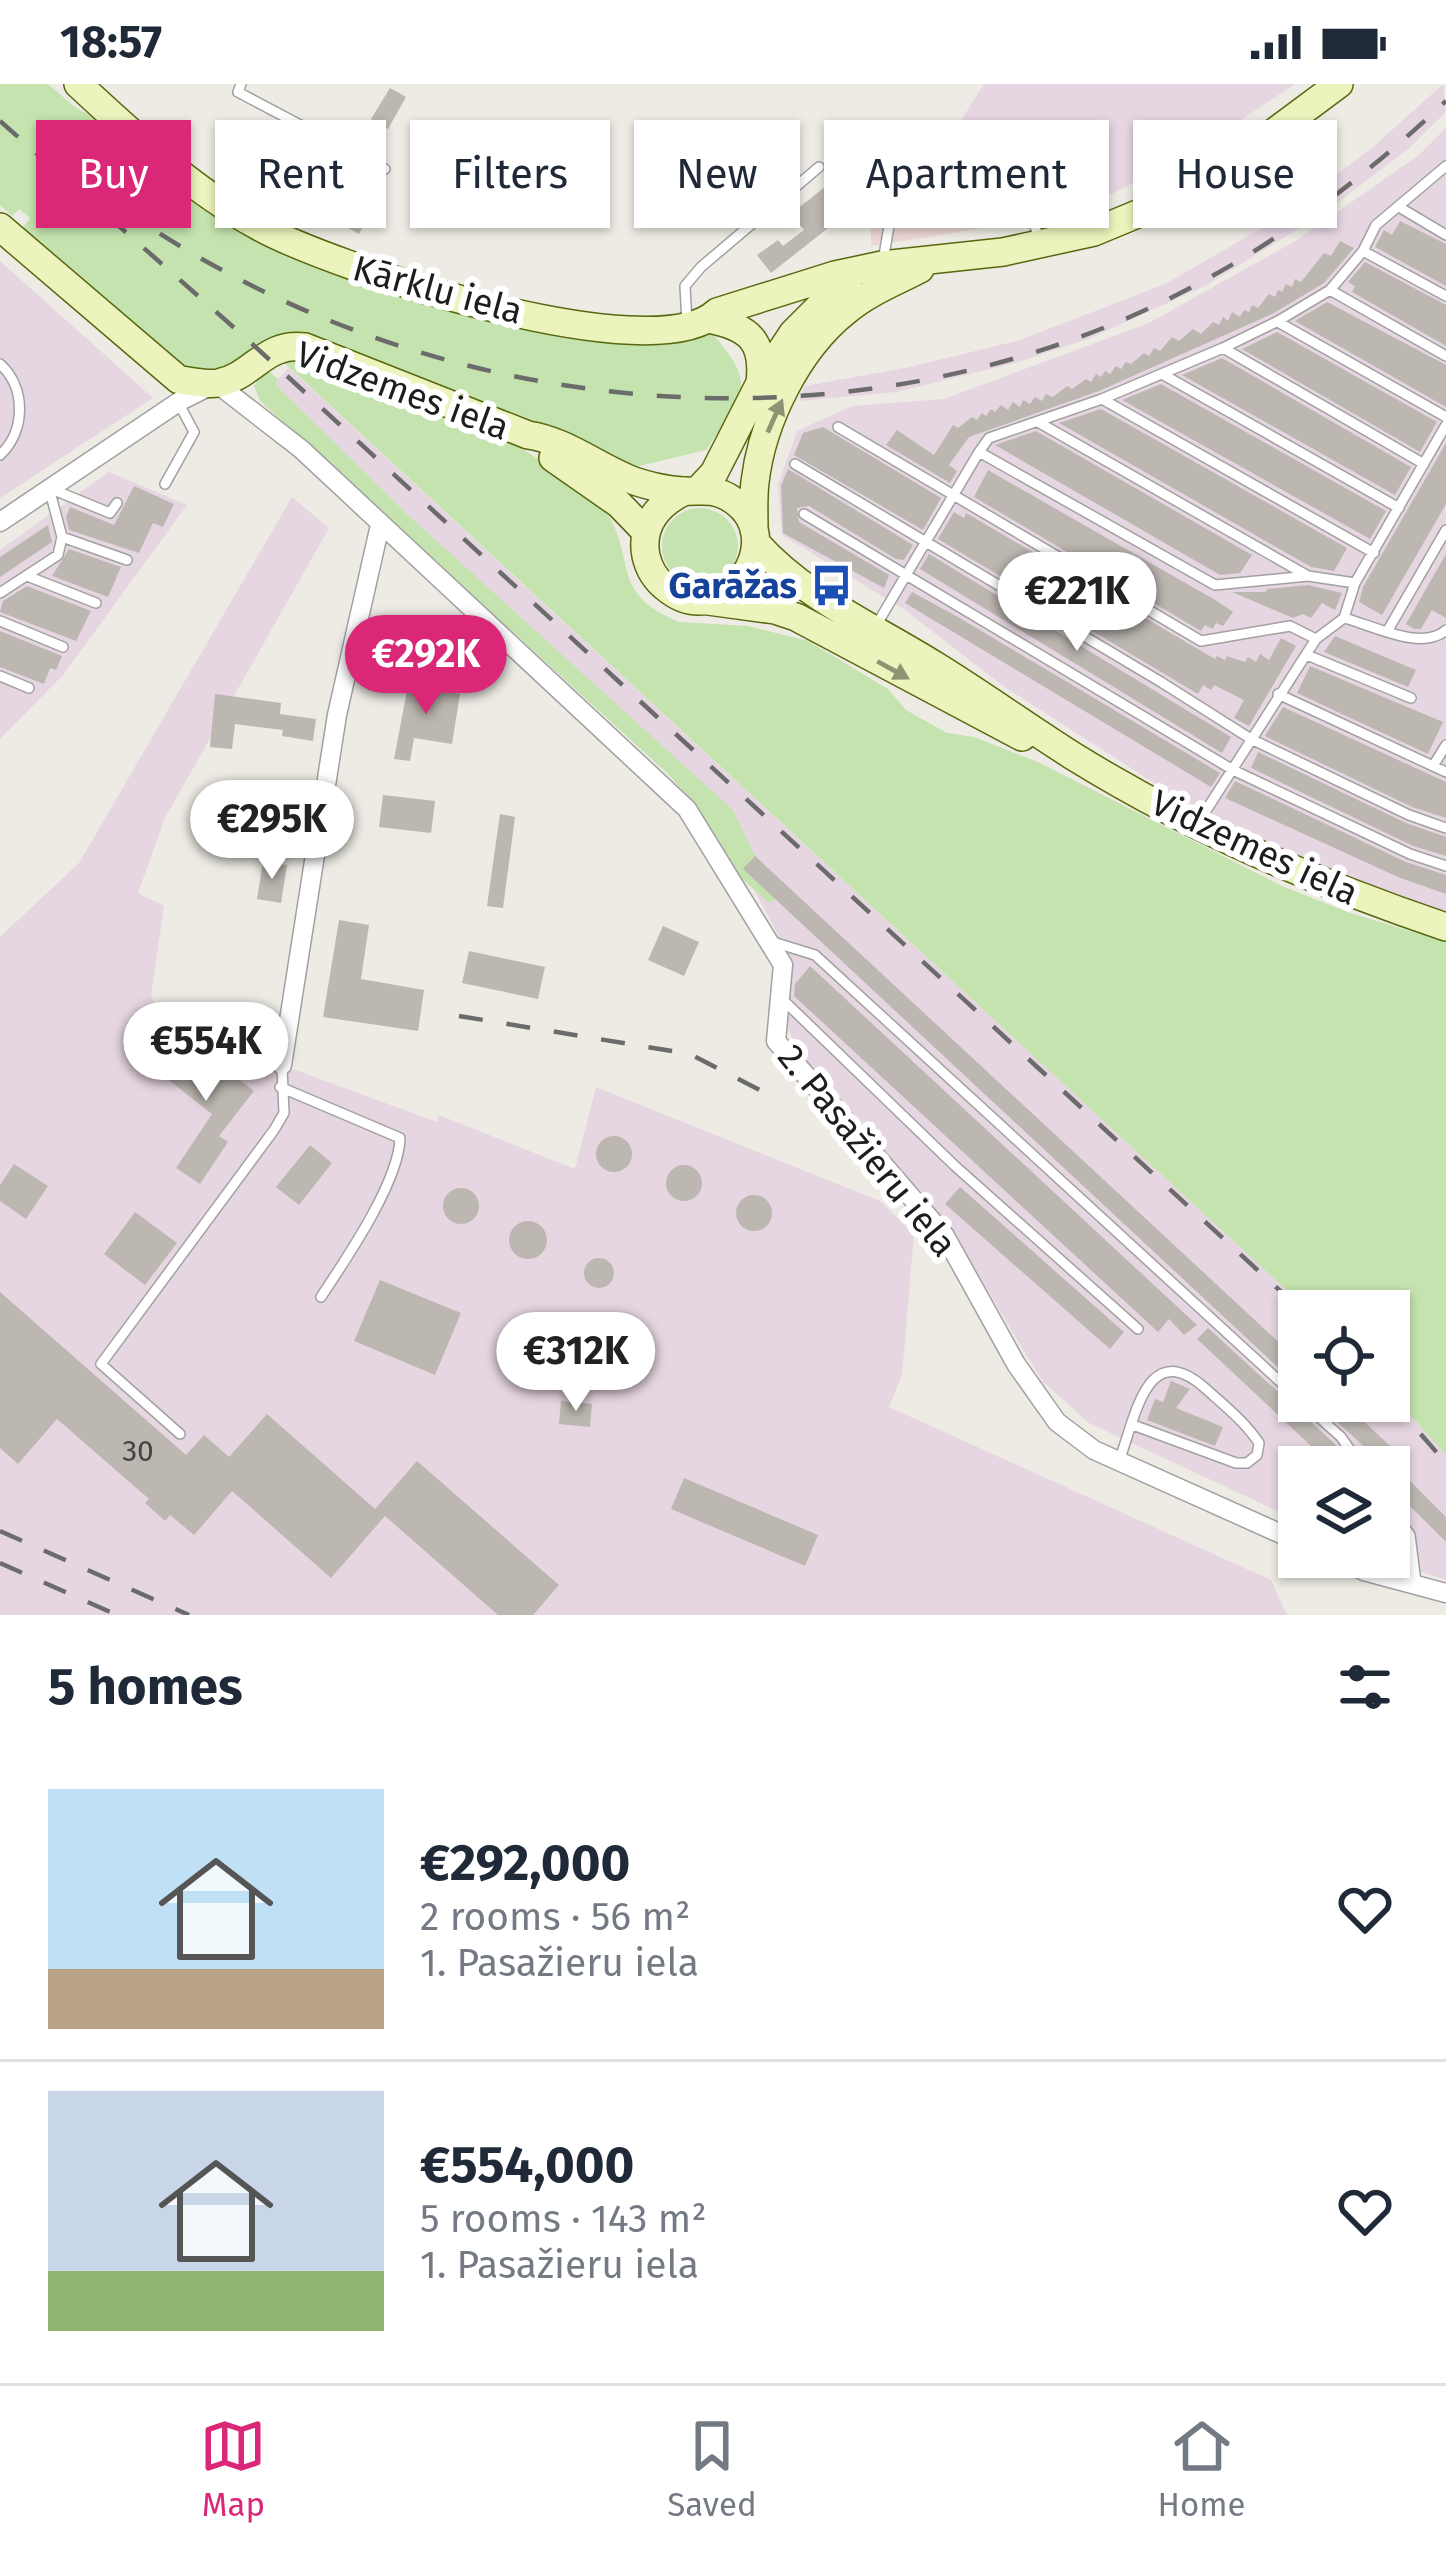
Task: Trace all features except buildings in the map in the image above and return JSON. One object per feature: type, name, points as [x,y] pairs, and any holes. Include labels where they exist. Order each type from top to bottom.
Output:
[{"type":"street","name":"Kārklu iela","points":[[77,84],[131,133],[215,196]]},
{"type":"street","name":"Kārklu iela","points":[[262,228],[355,269],[490,309],[636,329],[698,322],[835,275],[917,259],[928,262],[1041,245],[1094,232],[1193,185],[1285,128],[1339,84]]},
{"type":"street","points":[[0,227],[154,362],[179,380],[216,383]]},
{"type":"street","name":"Kārklu iela","points":[[755,536],[759,459],[803,356],[847,310],[928,262]]},
{"type":"street","name":"Kārklu iela","points":[[692,490],[714,473],[760,382],[799,326],[852,274]]},
{"type":"street","points":[[762,298],[779,305],[799,326],[803,356]]},
{"type":"street","points":[[698,322],[732,323],[753,339],[760,382]]},
{"type":"street","name":"Vidzemes iela","points":[[216,383],[235,377],[278,347],[304,347],[528,435],[545,437],[632,480],[717,492],[734,500],[755,536],[802,587],[863,638],[987,720],[1071,754],[1197,825],[1310,879],[1446,927]]},
{"type":"street","points":[[0,521],[178,402],[216,383]]},
{"type":"street","name":"2. Pasažieru iela","points":[[216,383],[301,449],[674,794],[783,965],[776,1041],[945,1236],[1016,1364],[1057,1422],[1094,1450],[1278,1533]]},
{"type":"street","name":"Vidzemes iela","points":[[528,435],[539,449],[620,504],[646,532],[649,567],[659,582],[689,600],[775,610],[863,638]]},
{"type":"street","points":[[646,532],[660,506],[692,490]]},
{"type":"street","points":[[282,1065],[337,715],[380,525]]},
{"type":"street","points":[[707,601],[743,581],[755,557],[755,536]]},
{"type":"street","points":[[1390,1578],[1446,1593]]},
{"type":"lane","points":[[241,84],[238,92],[291,120]]},
{"type":"lane","points":[[883,265],[902,156],[964,146],[1026,195],[1041,245]]},
{"type":"lane","points":[[698,322],[685,286],[700,267],[819,167]]},
{"type":"lane","points":[[863,638],[989,438],[1162,374],[1278,322],[1330,290],[1364,251],[1376,225],[1444,172]]},
{"type":"lane","points":[[1400,207],[1446,235]]},
{"type":"lane","points":[[1364,251],[1446,296]]},
{"type":"lane","points":[[1330,290],[1446,356]]},
{"type":"lane","points":[[1197,825],[1316,639],[1344,618],[1355,583],[1446,421],[1278,322]]},
{"type":"lane","points":[[1223,348],[1424,464]]},
{"type":"lane","points":[[0,364],[16,383],[20,398],[13,438],[0,454]]},
{"type":"lane","points":[[1162,374],[1399,508]]},
{"type":"lane","points":[[1102,398],[1374,553]]},
{"type":"lane","points":[[165,484],[194,432],[178,402]]},
{"type":"lane","points":[[1038,422],[1309,576]]},
{"type":"lane","points":[[838,427],[1201,641],[1290,626],[1316,639]]},
{"type":"lane","points":[[979,452],[1215,585],[1309,576],[1355,583]]},
{"type":"lane","points":[[795,464],[1250,739],[1446,828]]},
{"type":"lane","points":[[49,488],[110,512],[117,502]]},
{"type":"lane","points":[[0,593],[58,555],[62,537],[49,488]]},
{"type":"lane","points":[[804,514],[1233,770],[1410,854],[1446,866]]},
{"type":"lane","points":[[1388,630],[1446,530]]},
{"type":"lane","points":[[62,537],[127,560]]},
{"type":"lane","points":[[27,576],[96,603]]},
{"type":"lane","points":[[1344,618],[1412,639],[1438,638],[1446,630]]},
{"type":"lane","points":[[0,621],[63,646]]},
{"type":"lane","points":[[1307,655],[1411,698]]},
{"type":"lane","points":[[0,676],[29,688]]},
{"type":"lane","points":[[1278,694],[1446,772]]},
{"type":"lane","points":[[1433,766],[1446,745]]},
{"type":"lane","points":[[768,940],[815,955],[1278,1380]]},
{"type":"lane","points":[[780,997],[955,1166],[1138,1330]]},
{"type":"lane","points":[[180,1434],[101,1364],[274,1130],[284,1113],[282,1065]]},
{"type":"lane","points":[[280,1087],[400,1138],[400,1156],[321,1297]]},
{"type":"lane","points":[[1119,1461],[1133,1425],[1148,1388],[1160,1372],[1174,1368],[1189,1373],[1247,1426],[1259,1443],[1257,1455],[1236,1463],[1133,1425]]},
{"type":"lane","points":[[1324,1422],[1347,1446]]},
{"type":"lane","points":[[1410,1535],[1416,1585]]},
{"type":"shaded area","points":[[984,84],[1295,84],[1241,120],[1133,120],[1133,183],[1109,195],[1109,120],[961,120]]},
{"type":"shaded area","points":[[1443,84],[1446,112],[1408,149],[1337,203],[1337,174]]},
{"type":"shaded area","points":[[1446,128],[1446,918],[1221,826],[1003,686],[905,610],[782,535],[778,485],[797,431],[852,406],[944,399],[1149,323],[1314,228],[1337,228],[1337,212],[1419,155]]},
{"type":"shaded area","points":[[871,228],[984,228],[871,246]]},
{"type":"shaded area","points":[[1262,228],[1300,228],[1205,286],[1088,339],[1015,363],[896,392],[799,401],[805,386],[1020,340],[1165,284]]},
{"type":"shaded area","points":[[0,261],[153,398],[0,498]]},
{"type":"shaded area","points":[[289,368],[1286,1290],[1278,1290],[1278,1422],[1410,1422],[1410,1415],[1446,1455],[1446,1580],[1410,1568],[1410,1446],[1278,1446],[1278,1511],[1089,1423],[1042,1381],[977,1273],[889,1158],[797,1050],[784,1018],[789,974],[778,935],[743,869],[755,856],[274,383]]},
{"type":"shaded area","points":[[109,472],[187,505],[63,675],[0,739],[0,550]]},
{"type":"shaded area","points":[[292,497],[329,528],[165,818],[138,893],[164,906],[151,996],[165,1022],[437,1122],[439,1115],[575,1169],[596,1087],[880,1201],[914,1234],[902,1375],[889,1407],[1271,1580],[1287,1615],[0,1615],[0,937],[79,863]]},
{"type":"green space","points":[[0,84],[48,84],[76,108],[100,120],[36,120],[36,228],[191,228],[191,191],[215,210],[215,228],[237,228],[315,267],[427,301],[709,330],[735,364],[741,389],[706,450],[635,467],[632,473],[522,418],[290,332],[262,342],[233,365],[219,369],[176,364],[23,227],[30,218],[19,209],[12,216],[0,205]]},
{"type":"green space","points":[[278,357],[317,362],[513,443],[613,507],[609,516],[634,589],[679,622],[748,626],[808,641],[888,689],[906,710],[947,733],[974,737],[1040,763],[1282,886],[1446,942],[1446,1455],[1410,1415],[1410,1290],[1286,1290]]},
{"type":"green space","points":[[265,368],[278,379],[275,384],[407,514],[733,810],[755,856],[744,869],[776,899],[769,903],[740,877],[698,808],[667,773],[260,401],[254,386]]},
{"type":"green space","points":[[700,508],[727,519],[738,546],[727,573],[700,584],[673,573],[662,546],[673,519]]},
{"type":"railway","points":[[154,228],[226,272],[340,325],[459,363],[581,388],[705,398],[830,393],[953,374],[1126,319],[1272,240],[1362,174],[1446,101]]},
{"type":"railway","points":[[0,121],[248,340],[1279,1290]]},
{"type":"railway","points":[[459,1016],[690,1054],[779,1100]]},
{"type":"railway","points":[[1410,1422],[1446,1463]]},
{"type":"railway","points":[[0,1531],[189,1615]]},
{"type":"railway","points":[[0,1563],[117,1615]]},
{"type":"place","name":"Garāžas","points":[[831,585]]}]
